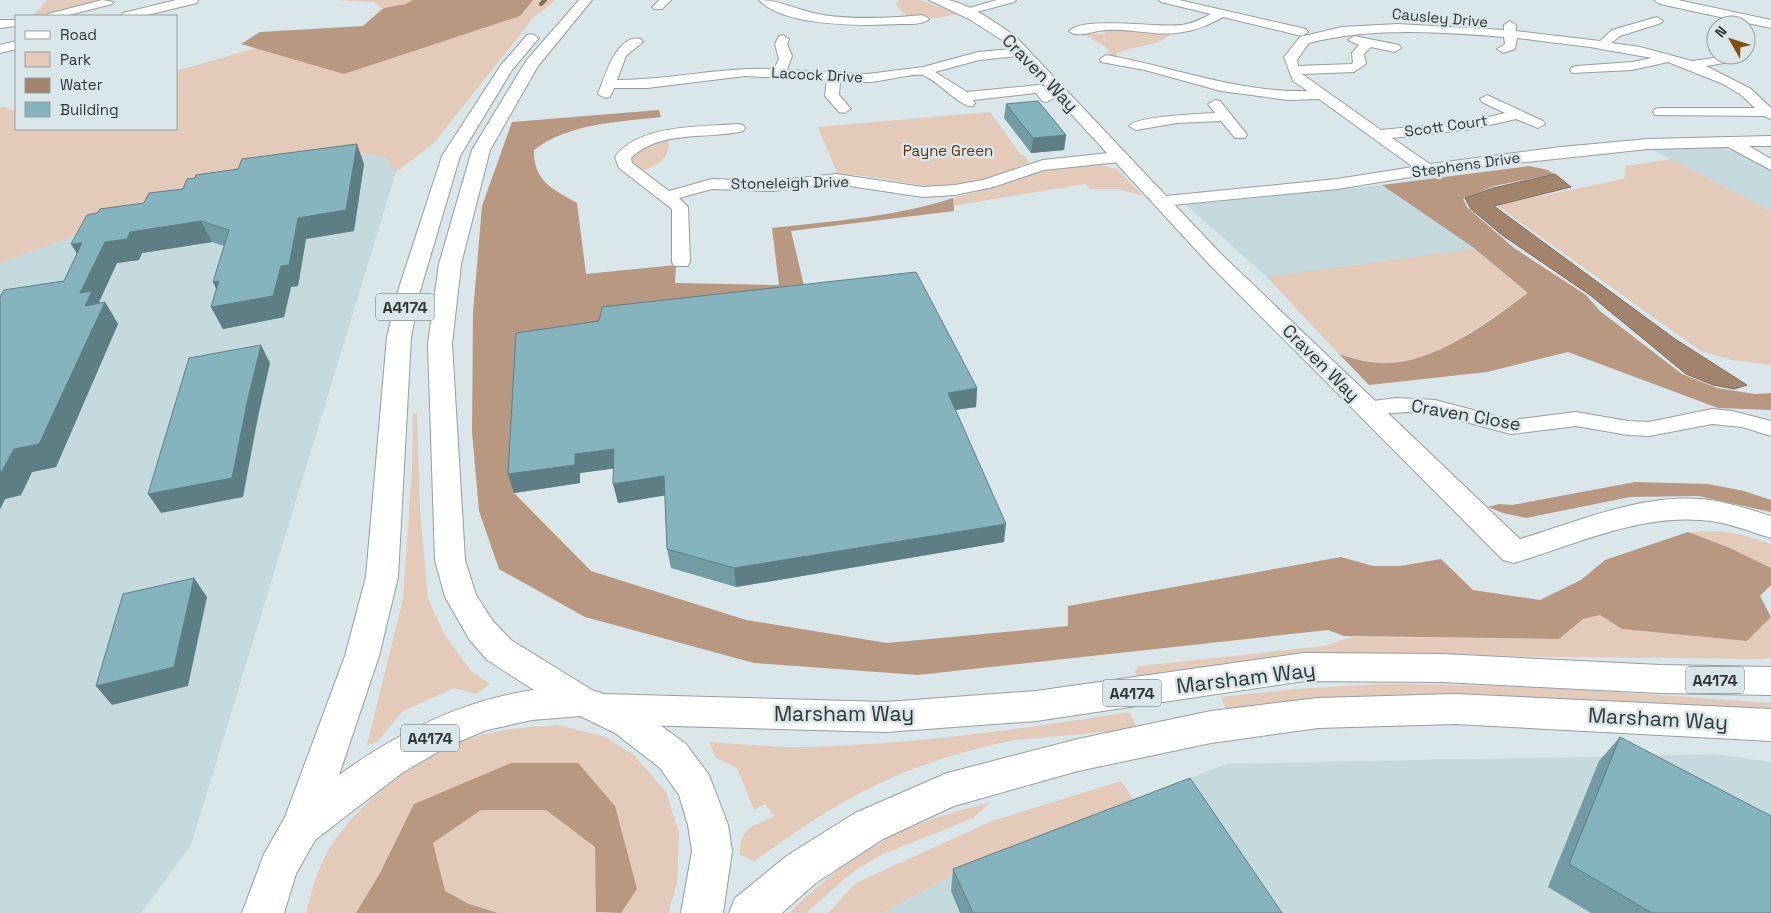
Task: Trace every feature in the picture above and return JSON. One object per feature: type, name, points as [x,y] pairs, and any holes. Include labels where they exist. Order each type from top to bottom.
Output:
[{"type":"main road","points":[[132,15],[192,0]]},
{"type":"main road","name":"A4174","points":[[302,827],[362,656],[382,577],[399,337],[409,291],[451,156],[506,68],[567,0]]},
{"type":"main road","name":"A4174","points":[[586,0],[531,64],[481,150],[450,264],[440,344],[450,560],[462,597],[481,630],[499,650],[592,705],[628,722],[673,756],[696,787],[708,824],[712,851],[702,913]]},
{"type":"main road","name":"Craven Way","points":[[935,0],[966,12],[993,26],[1023,52],[1214,258],[1514,552],[1638,515],[1694,509],[1731,516],[1771,527]]},
{"type":"main road","points":[[1660,0],[1771,24]]},
{"type":"main road","points":[[0,49],[15,45]]},
{"type":"main road","name":"Marsham Way","points":[[592,705],[886,717],[1036,706],[1304,668],[1442,668],[1660,679],[1771,681]]},
{"type":"main road","name":"A4174","points":[[263,913],[270,882],[287,848],[302,827],[347,788],[415,744],[486,715],[539,704],[592,705]]},
{"type":"main road","name":"Marsham Way","points":[[750,913],[802,869],[869,826],[947,790],[1078,755],[1211,727],[1318,713],[1455,709],[1771,725]]},
{"type":"street","points":[[765,0],[784,10],[814,18],[872,22],[903,18],[923,19]]},
{"type":"street","points":[[966,12],[1010,0]]},
{"type":"street","points":[[1165,0],[1302,32]]},
{"type":"street","points":[[56,15],[108,2]]},
{"type":"street","points":[[1075,31],[1107,26],[1155,30],[1181,29],[1196,26],[1222,13]]},
{"type":"street","name":"Causley Drive","points":[[1440,16],[1510,25],[1606,41],[1669,57],[1720,77],[1747,93],[1769,113]]},
{"type":"street","points":[[1640,16],[1672,25]]},
{"type":"street","points":[[1347,17],[1328,21],[1302,32],[1294,43],[1290,57],[1298,78],[1318,95],[1428,170]]},
{"type":"street","points":[[1606,41],[1616,33],[1657,21]]},
{"type":"street","points":[[0,24],[15,23]]},
{"type":"street","points":[[1502,49],[1511,46],[1510,25]]},
{"type":"street","name":"Lacock Drive","points":[[638,40],[620,54],[608,89],[716,74],[778,73],[834,78],[868,78],[924,71],[961,59],[1023,52]]},
{"type":"street","points":[[1354,40],[1395,48]]},
{"type":"street","points":[[778,73],[787,58],[783,42],[799,45]]},
{"type":"street","points":[[1294,70],[1354,68],[1360,64],[1358,53],[1368,43]]},
{"type":"street","points":[[1577,70],[1632,66],[1669,57]]},
{"type":"street","points":[[1106,59],[1127,66],[1221,87],[1288,96],[1318,95]]},
{"type":"street","points":[[1691,65],[1706,62]]},
{"type":"street","points":[[924,71],[965,100],[1039,89],[1047,98]]},
{"type":"street","points":[[816,102],[839,104],[832,87],[834,78]]},
{"type":"street","points":[[1221,87],[1214,100],[1224,117],[1240,135]]},
{"type":"street","name":"Scott Court","points":[[1487,99],[1504,106],[1515,115],[1538,124]]},
{"type":"street","points":[[1660,112],[1769,113]]},
{"type":"street","name":"Scott Court","points":[[1378,135],[1472,125],[1515,115]]},
{"type":"street","points":[[1136,126],[1153,122],[1224,117]]},
{"type":"street","points":[[1153,122],[1170,132]]},
{"type":"street","points":[[681,262],[680,207],[624,166],[623,157],[628,150],[639,143],[656,138],[738,128]]},
{"type":"street","points":[[1730,141],[1771,165]]},
{"type":"street","name":"Stephens Drive","points":[[1162,201],[1337,184],[1561,152],[1648,144],[1771,141]]},
{"type":"street","name":"Stoneleigh Drive","points":[[667,197],[688,189],[712,184],[772,186],[836,179],[923,192],[955,190],[988,184],[1018,172],[1043,165],[1119,156]]},
{"type":"street","name":"Craven Close","points":[[1366,408],[1412,403],[1445,409],[1511,427],[1537,426],[1555,419],[1580,418],[1647,430],[1675,425],[1694,418],[1717,417],[1771,429]]},
{"type":"shaded area","points":[[413,0],[533,0],[520,16],[344,74],[241,44],[260,32],[363,26],[384,8],[406,4]]},
{"type":"shaded area","points":[[659,110],[661,117],[595,125],[578,129],[548,141],[534,150],[537,169],[541,177],[546,183],[577,203],[586,274],[676,265],[675,283],[779,285],[772,228],[886,214],[953,198],[954,211],[791,231],[807,298],[514,493],[591,571],[746,620],[887,643],[1068,626],[1068,606],[1341,557],[1373,566],[1400,566],[1441,559],[1473,590],[1540,600],[1581,580],[1605,560],[1688,532],[1730,548],[1771,568],[1771,585],[1760,596],[1771,617],[1747,641],[1622,629],[1600,615],[1583,619],[1559,639],[1344,636],[1328,630],[918,675],[754,663],[585,617],[499,569],[479,511],[472,432],[473,313],[482,206],[512,122]]},
{"type":"shaded area","points":[[1718,147],[1742,154],[1771,170],[1771,211],[1649,148]]},
{"type":"shaded area","points":[[354,152],[385,157],[396,172],[191,845],[141,913],[0,913],[0,263],[292,157]]},
{"type":"shaded area","points":[[1529,166],[1548,170],[1554,174],[1494,186],[1463,199],[1468,208],[1514,248],[1586,295],[1600,311],[1682,374],[1717,388],[1755,394],[1771,393],[1771,410],[1718,408],[1568,352],[1487,372],[1369,385],[1339,354],[1385,363],[1423,356],[1461,339],[1528,293],[1474,248],[1382,185]]},
{"type":"shaded area","points":[[1382,185],[1474,248],[1529,293],[1339,354],[1267,277],[1186,205]]},
{"type":"shaded area","points":[[1635,482],[1708,484],[1744,491],[1771,500],[1771,512],[1698,496],[1630,497],[1526,518],[1503,513],[1488,507],[1499,504],[1512,505]]},
{"type":"shaded area","points":[[1715,754],[1771,762],[1771,913],[883,913],[975,862],[1226,764]]},
{"type":"shaded area","points":[[511,763],[578,763],[615,806],[637,889],[621,913],[596,912],[595,847],[546,810],[481,810],[433,843],[445,891],[469,904],[498,913],[356,913],[380,873],[414,804]]},
{"type":"green space","points":[[47,0],[111,0],[46,15],[34,15]]},
{"type":"green space","points":[[333,0],[556,0],[534,17],[433,144],[396,172],[385,157],[354,152],[292,157],[0,263],[0,108],[4,106],[10,110],[15,110],[15,130],[178,130],[178,70],[277,42],[363,26],[382,8],[373,2]]},
{"type":"green space","points":[[900,0],[920,0],[958,14],[933,18],[915,17],[901,11],[896,4]]},
{"type":"green space","points":[[1104,29],[1169,32],[1170,34],[1161,41],[1123,51],[1117,53],[1116,57],[1112,57],[1106,47],[1084,34],[1106,34],[1102,31]]},
{"type":"green space","name":"Payne Green","points":[[990,112],[1029,163],[977,182],[956,187],[918,185],[865,176],[838,175],[818,127]]},
{"type":"green space","points":[[668,138],[668,151],[658,164],[640,171],[631,162],[631,158],[639,148]]},
{"type":"green space","points":[[1671,159],[1771,211],[1771,365],[1732,360],[1701,351],[1496,205],[1624,179],[1626,166]]},
{"type":"green space","points":[[1097,164],[1117,169],[1143,196],[1119,189],[1090,189],[1085,184],[952,206],[953,198],[999,186],[1042,170]]},
{"type":"green space","points":[[1474,249],[1529,293],[1451,345],[1421,358],[1386,363],[1360,360],[1339,354],[1267,277]]},
{"type":"green space","points":[[413,414],[417,414],[420,511],[428,598],[444,634],[471,671],[490,684],[476,694],[454,688],[403,711],[377,742],[367,745],[403,599],[412,469]]},
{"type":"green space","points":[[1718,531],[1743,535],[1771,544],[1771,568],[1730,548],[1688,532]]},
{"type":"green space","points":[[1600,615],[1622,629],[1747,641],[1771,617],[1771,657],[1763,659],[1375,655],[1225,665],[1137,676],[1135,672],[1137,667],[1140,666],[1324,646],[1351,637],[1559,639],[1583,619]]},
{"type":"green space","points":[[1379,684],[1526,687],[1771,703],[1771,713],[1492,696],[1402,696],[1227,711],[1221,697],[1295,689]]},
{"type":"green space","points":[[1129,712],[1138,729],[1015,740],[978,748],[905,772],[840,804],[754,861],[740,855],[745,832],[754,825],[775,816],[765,804],[754,810],[737,768],[716,758],[709,742],[796,747],[889,743],[1009,730]]},
{"type":"green space","points":[[558,725],[606,737],[635,756],[666,792],[679,833],[677,884],[668,913],[621,913],[636,889],[614,806],[511,763],[380,873],[356,913],[306,913],[319,870],[331,846],[358,812],[393,781],[432,755],[471,738],[503,730]]},
{"type":"green space","points":[[1121,781],[1134,800],[975,862],[883,913],[828,913],[856,883],[992,821]]},
{"type":"green space","points":[[991,802],[973,818],[883,854],[854,871],[806,913],[789,913],[832,875],[879,843],[923,822]]},
{"type":"green space","points":[[481,810],[546,810],[595,847],[597,913],[498,913],[469,904],[444,891],[433,843]]},
{"type":"water","points":[[1555,174],[1571,187],[1494,206],[1675,339],[1747,385],[1734,389],[1713,385],[1686,374],[1590,295],[1502,235],[1471,209],[1465,198],[1493,188]]},
{"type":"building","points":[[1038,101],[1066,135],[1033,138],[1006,104]]},
{"type":"building","points":[[357,144],[346,210],[298,218],[289,265],[281,266],[273,296],[211,307],[219,281],[213,282],[229,230],[201,221],[130,232],[127,239],[105,242],[80,293],[92,291],[85,306],[105,302],[39,444],[14,449],[0,472],[0,297],[4,290],[64,281],[82,243],[71,244],[87,215],[97,213],[100,209],[144,203],[149,193],[183,189],[187,179],[195,178],[196,175],[238,169],[242,159]]},
{"type":"building","points":[[916,272],[977,388],[948,393],[1006,524],[734,568],[667,549],[664,476],[613,484],[614,449],[575,454],[575,465],[508,474],[516,333],[599,321],[602,307]]},
{"type":"building","points":[[261,345],[232,478],[148,494],[189,358]]},
{"type":"building","points":[[194,578],[174,667],[96,686],[123,594]]},
{"type":"building","points":[[1620,737],[1771,816],[1771,913],[1652,913],[1569,864]]},
{"type":"building","points":[[1190,778],[1282,913],[973,913],[953,869]]},
{"type":"waterway","points":[[541,4],[545,0]]}]
